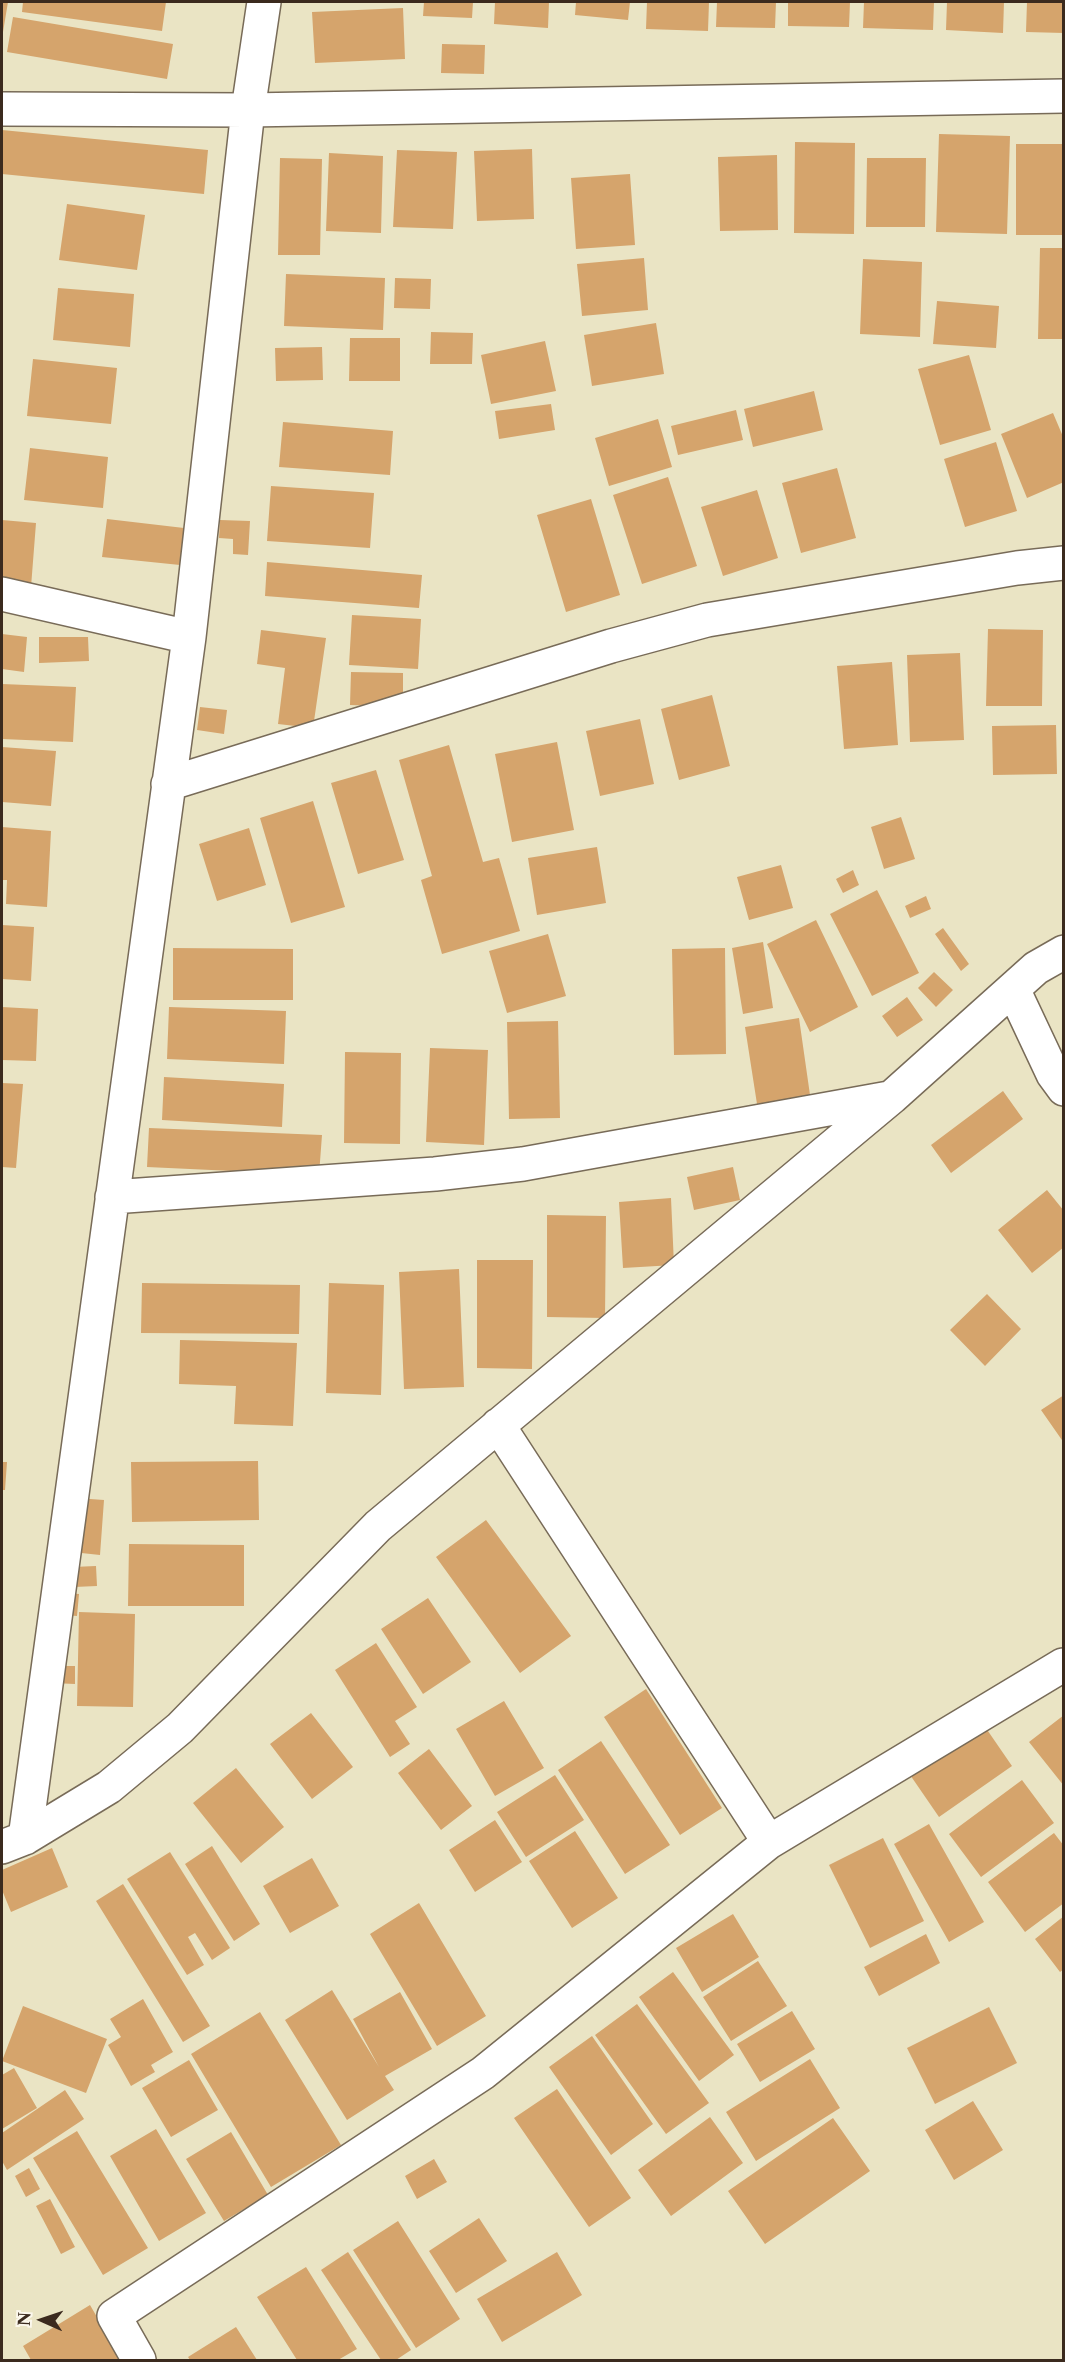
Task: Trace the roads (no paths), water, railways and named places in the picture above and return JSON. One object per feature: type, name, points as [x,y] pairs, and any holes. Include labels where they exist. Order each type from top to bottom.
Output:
[{"type":"street","points":[[13,1843],[112,1197],[189,637],[248,110],[264,2]]},
{"type":"street","points":[[2,109],[248,110],[1064,96]]},
{"type":"street","points":[[168,784],[611,646],[707,621],[1017,568],[1064,563]]},
{"type":"street","points":[[2,594],[189,637]]},
{"type":"street","points":[[13,1843],[109,1787],[180,1728],[378,1526],[892,1097],[1036,968],[1064,952]]},
{"type":"street","points":[[1013,989],[1053,1074],[1064,1089]]},
{"type":"street","points":[[112,1197],[435,1174],[523,1164],[892,1097]]},
{"type":"street","points":[[498,1425],[769,1842]]},
{"type":"street","points":[[139,2361],[114,2316],[483,2073],[769,1842],[1063,1665]]}]
